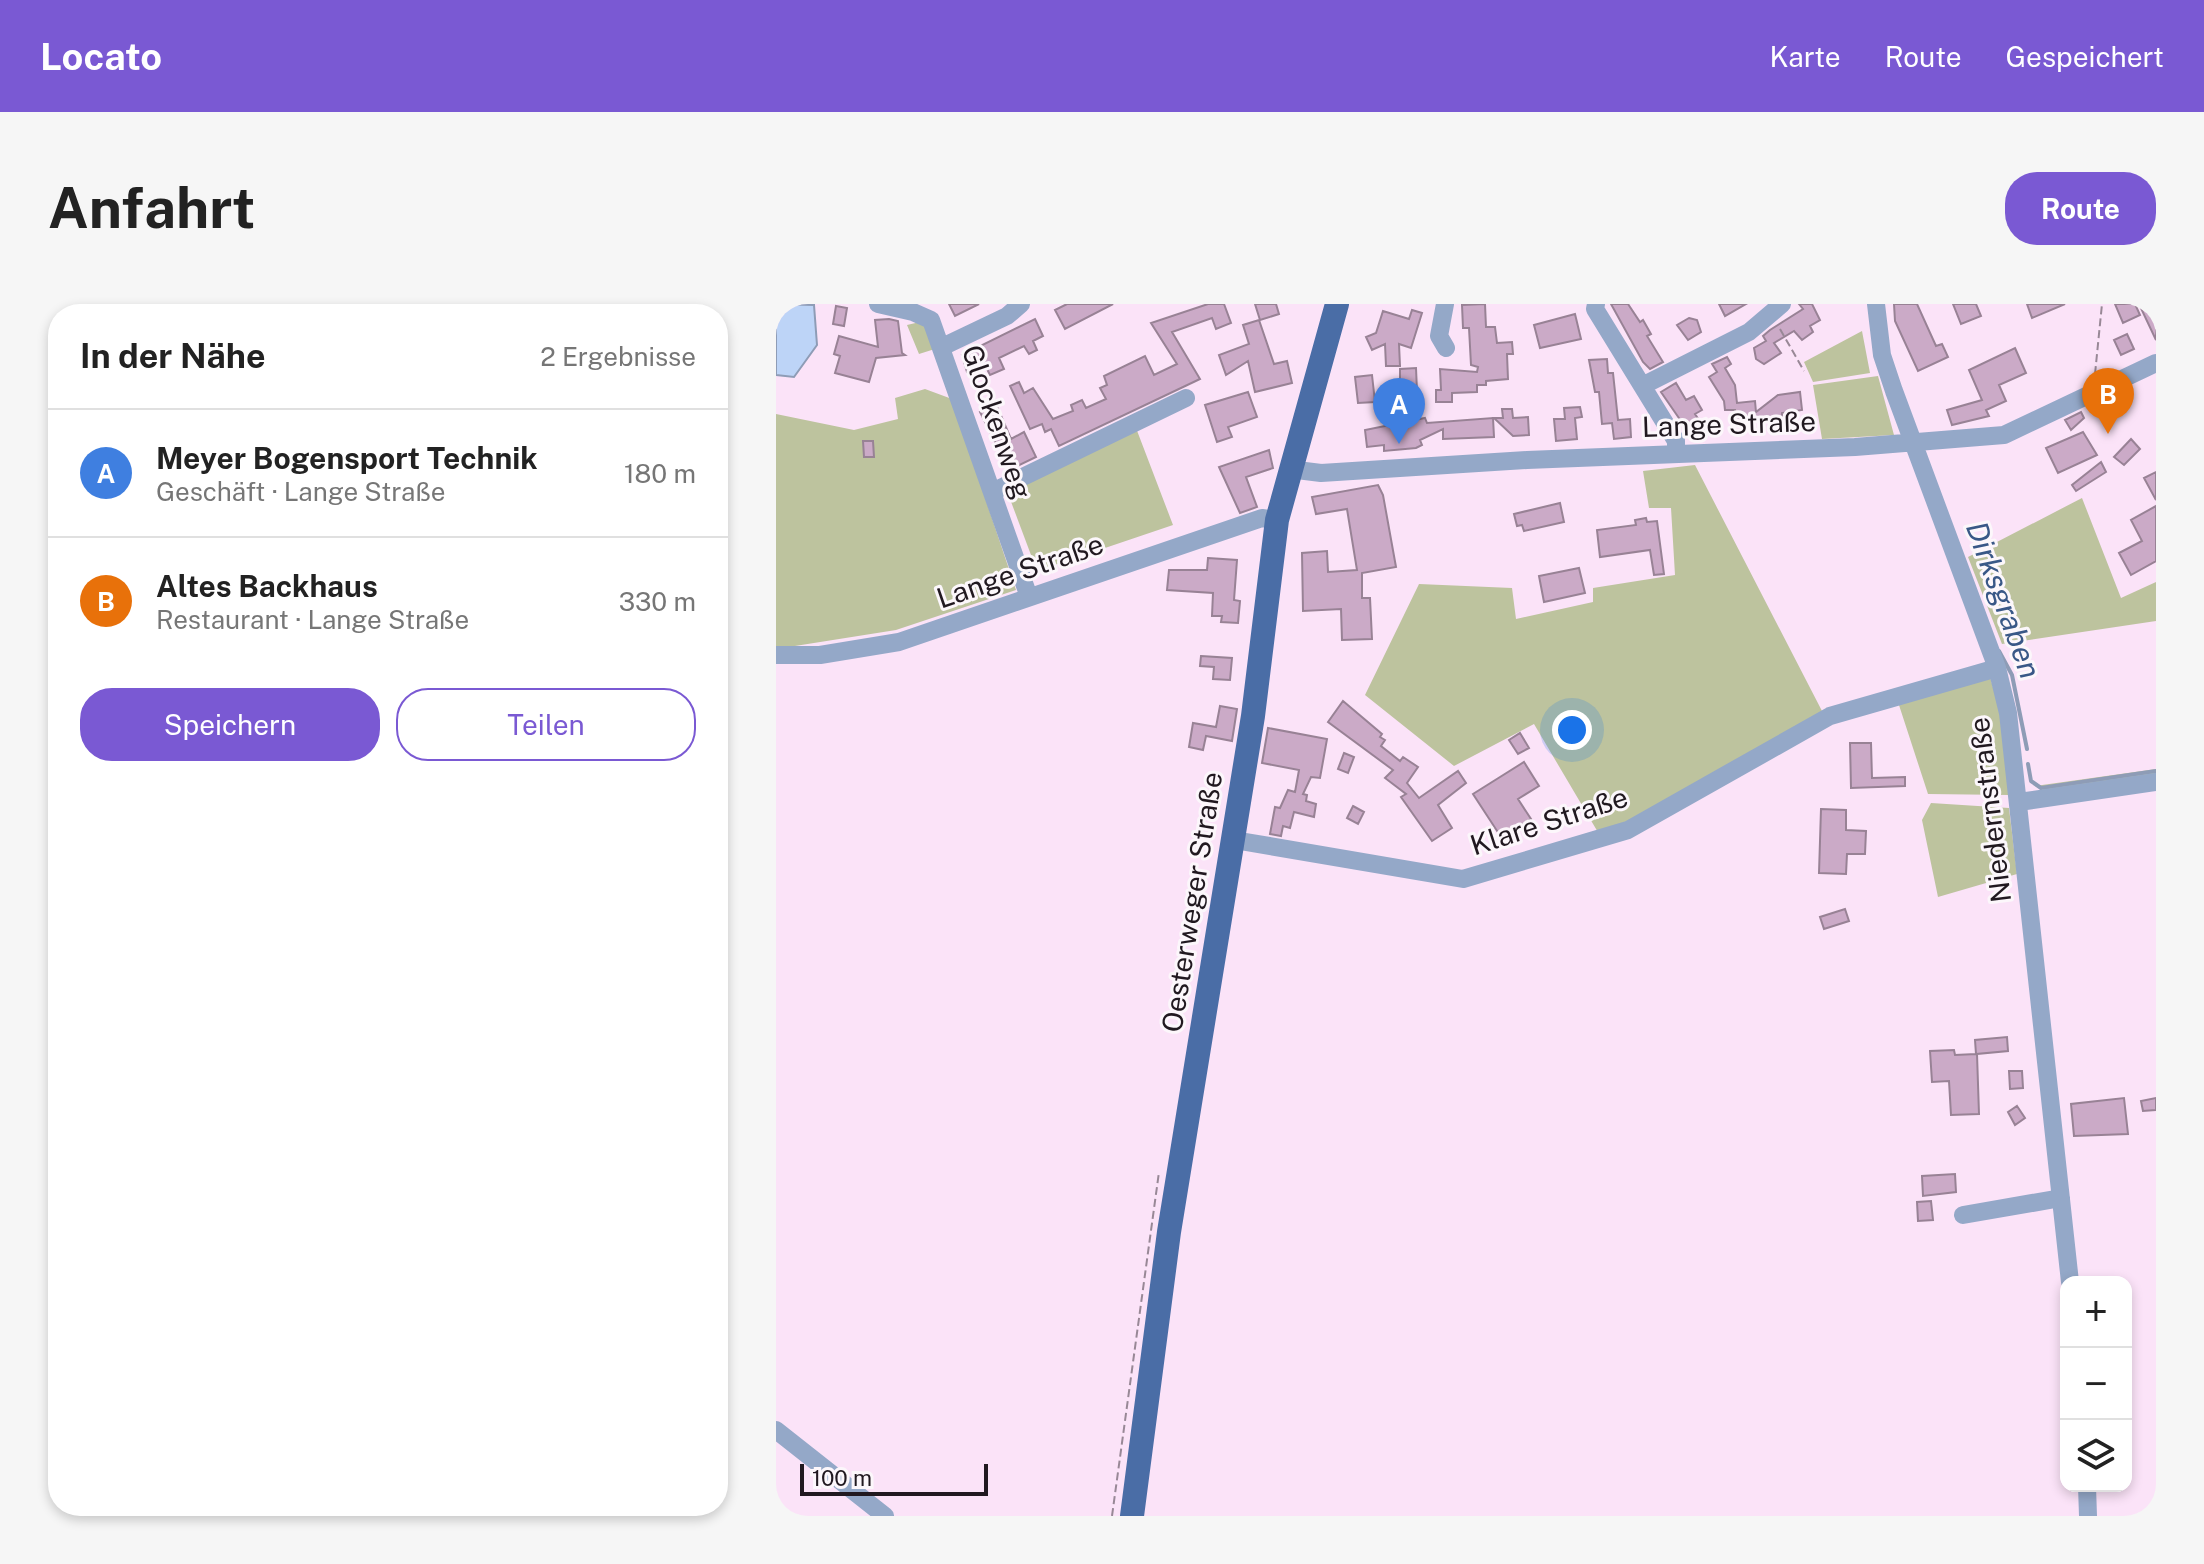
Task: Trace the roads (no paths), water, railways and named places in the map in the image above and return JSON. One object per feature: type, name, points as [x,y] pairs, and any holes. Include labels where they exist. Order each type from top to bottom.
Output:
[{"type":"main road","name":"Oesterweger Straße","points":[[1132,1516],[1169,1232],[1253,716],[1277,520],[1337,304]]},
{"type":"street","name":"Glockenweg","points":[[878,304],[913,312],[931,320],[1029,597]]},
{"type":"street","points":[[942,347],[1007,316],[1021,304]]},
{"type":"street","points":[[1445,304],[1439,336],[1446,348]]},
{"type":"street","points":[[1596,304],[1595,309],[1676,441],[1676,453]]},
{"type":"street","name":"Niedernstraße","points":[[1876,304],[1882,355],[1912,444],[1997,668],[2008,713],[2069,1276]]},
{"type":"street","points":[[1644,385],[1749,332],[1777,310]]},
{"type":"street","name":"Lange Straße","points":[[1289,469],[1321,473],[1676,453],[1912,444],[2004,435],[2156,363]]},
{"type":"street","points":[[992,492],[1186,398]]},
{"type":"street","name":"Lange Straße","points":[[776,655],[820,655],[899,642],[1262,518],[1277,520]]},
{"type":"street","name":"Klare Straße","points":[[1234,840],[1463,879],[1628,830],[1830,716],[1997,668]]},
{"type":"street","points":[[2019,802],[2156,782]]},
{"type":"street","points":[[1628,830],[1655,824]]},
{"type":"street","points":[[1963,1215],[2061,1198]]},
{"type":"street","points":[[776,1430],[885,1516]]},
{"type":"street","points":[[2087,1492],[2088,1516]]},
{"type":"water","points":[[776,304],[814,305],[817,345],[794,377],[776,375]]},
{"type":"waterway","name":"Dirksgraben","points":[[1999,651],[2012,675],[2027,749]]},
{"type":"waterway","name":"Dirksgraben","points":[[2028,764],[2031,781],[2041,788],[2156,771]]},
{"type":"place","name":"Altes Backhaus","points":[[2108,434]]},
{"type":"place","name":"Meyer Bogensport Technik","points":[[1399,444]]}]
